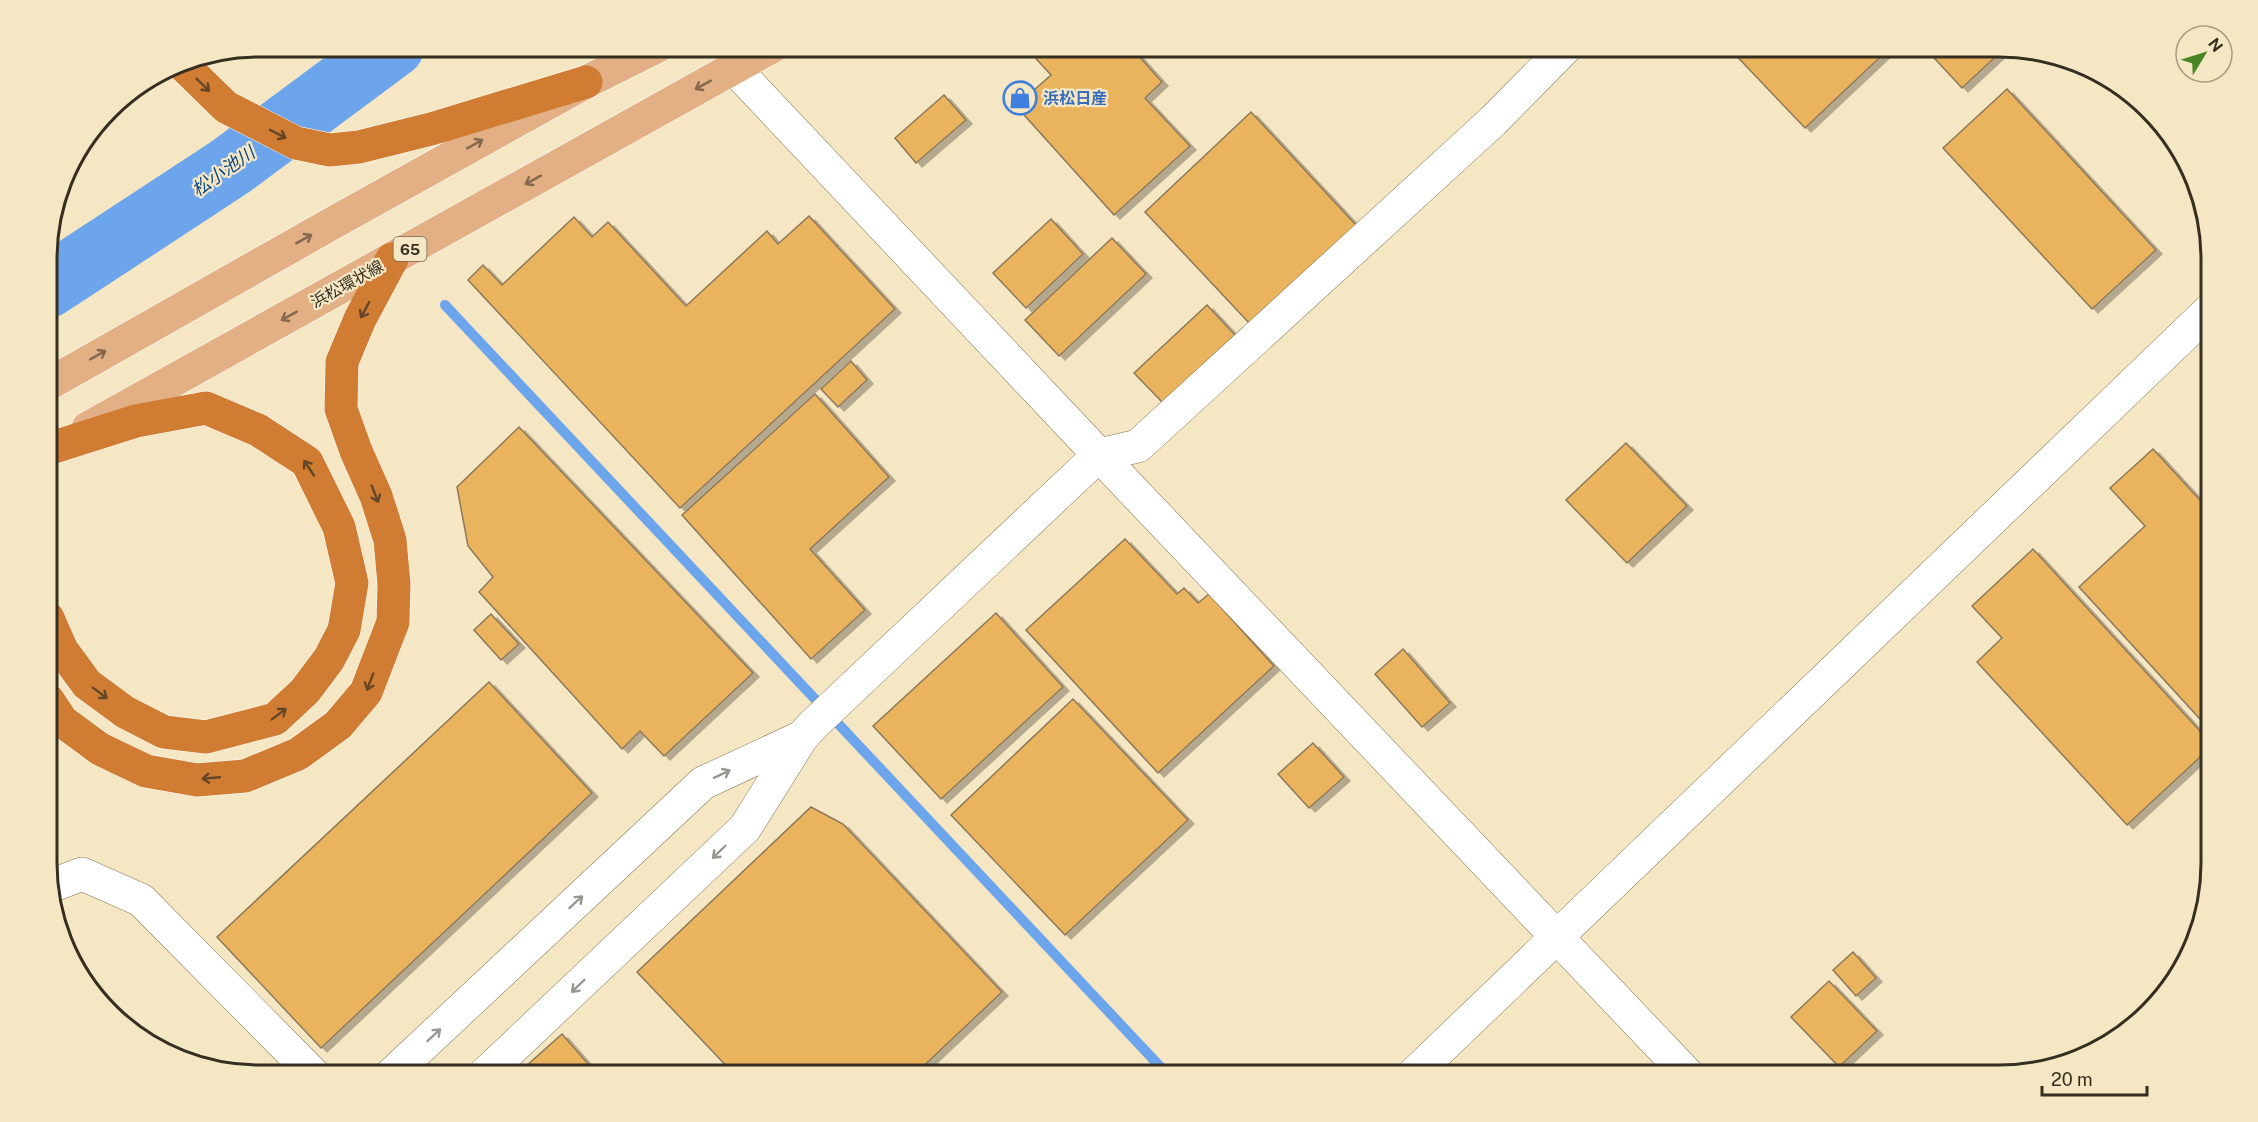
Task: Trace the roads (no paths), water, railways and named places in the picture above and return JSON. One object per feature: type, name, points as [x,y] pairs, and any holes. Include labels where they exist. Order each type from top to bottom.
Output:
[{"type":"highway","points":[[188,70],[226,107],[296,143],[330,150],[359,147],[431,129],[586,82]]},
{"type":"highway","points":[[57,714],[62,721],[100,749],[146,771],[197,780],[245,776],[298,754],[338,725],[366,692],[393,622],[394,584],[390,540],[376,496],[341,409],[342,362],[360,319],[392,259]]},
{"type":"highway","points":[[57,447],[136,421],[206,408],[258,430],[308,462],[339,527],[351,583],[344,630],[329,659],[305,691],[275,718],[206,737],[164,732],[124,712],[87,684],[62,650],[57,639]]},
{"type":"main road","points":[[57,379],[311,235],[586,82],[636,57]]},
{"type":"main road","name":"浜松環状線","points":[[57,446],[754,57]]},
{"type":"street","points":[[496,1065],[744,828],[808,730],[844,695],[1099,455],[1138,447],[1493,121],[1556,57]]},
{"type":"street","points":[[734,68],[1678,1065]]},
{"type":"street","points":[[1424,1065],[2201,319]]},
{"type":"street","points":[[403,1065],[703,783],[808,730]]},
{"type":"street","points":[[58,883],[82,874],[141,900],[303,1065]]},
{"type":"waterway","name":"松小池川","points":[[57,280],[230,167],[378,57]]},
{"type":"waterway","points":[[445,305],[1159,1065]]},
{"type":"place","name":"浜松日産","points":[[1020,98]]}]
